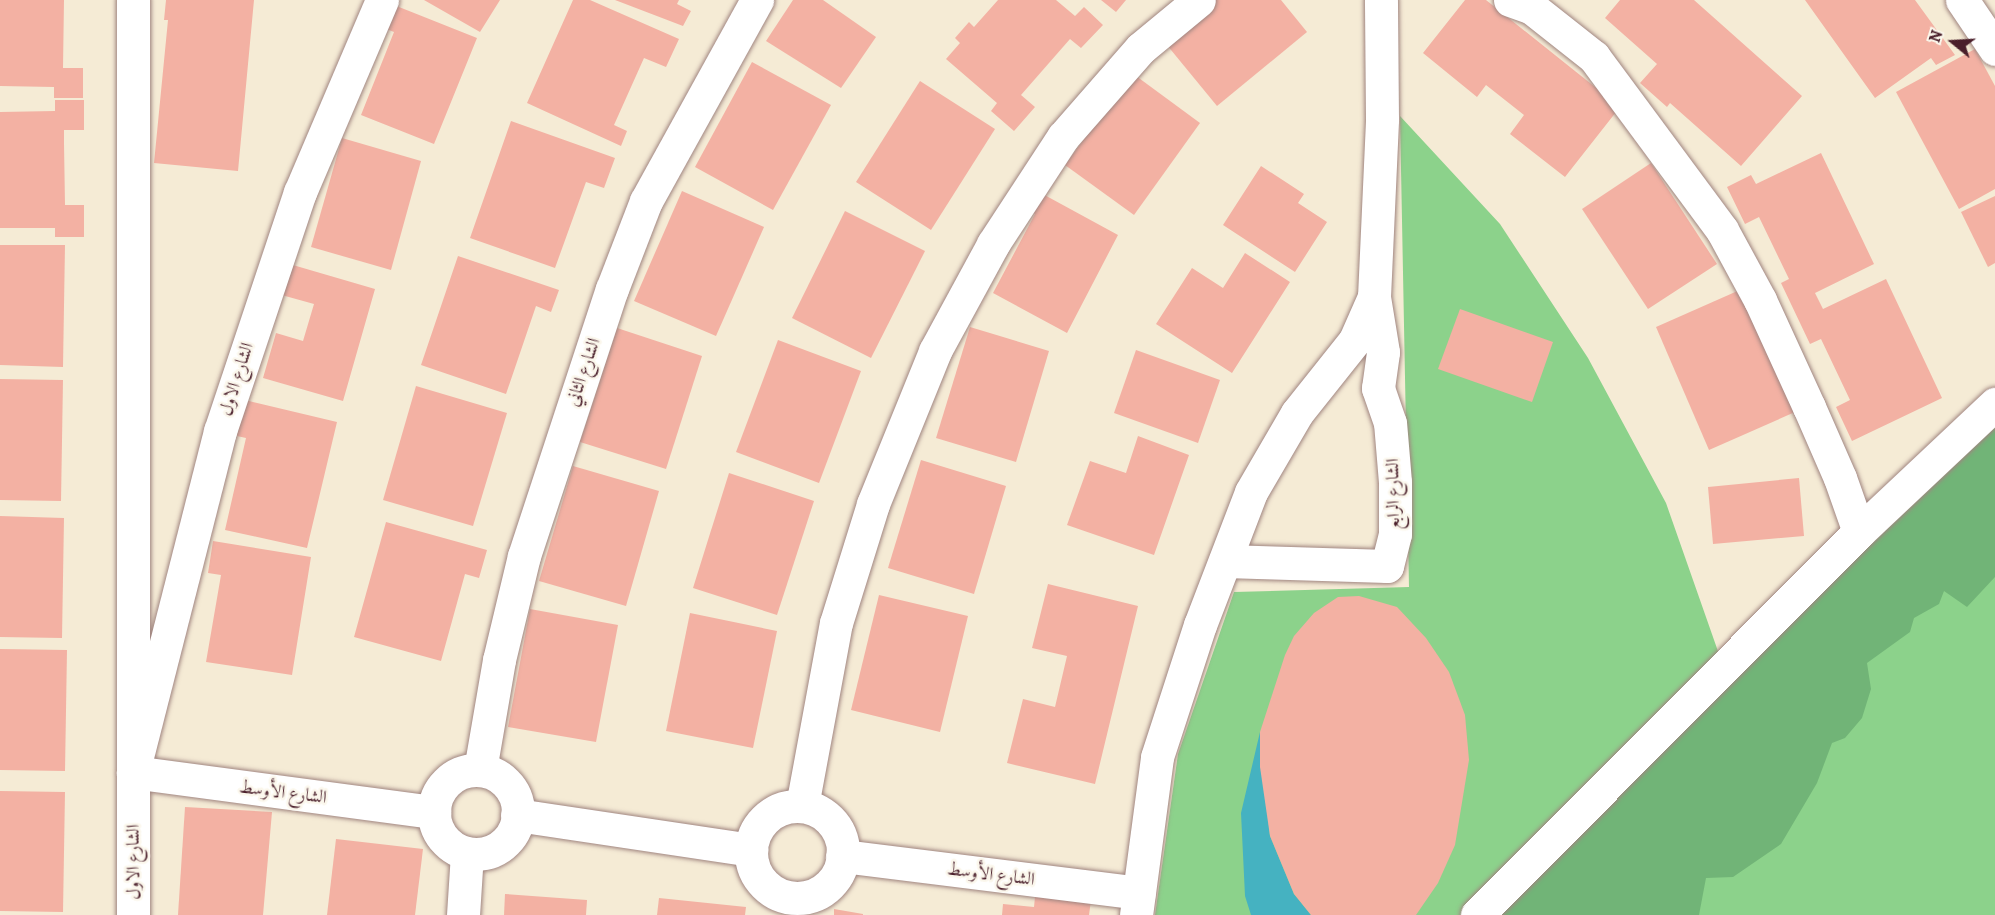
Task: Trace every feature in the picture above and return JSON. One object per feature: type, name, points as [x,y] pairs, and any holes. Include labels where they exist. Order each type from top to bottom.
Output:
[{"type":"street","name":"الشارع الاول","points":[[133,0],[133,915]]},
{"type":"street","name":"الشارع الاول","points":[[133,772],[220,431],[300,192],[381,0]]},
{"type":"street","name":"الشارع الثاني","points":[[480,770],[499,660],[524,556],[612,289],[646,201],[757,0]]},
{"type":"street","points":[[802,806],[836,622],[873,504],[935,351],[993,244],[1063,136],[1141,48],[1199,0]]},
{"type":"street","name":"الشارع الرابع","points":[[1225,561],[1387,566],[1395,534],[1395,482],[1389,423],[1378,388],[1383,352],[1374,297],[1382,119],[1381,0]]},
{"type":"street","points":[[1510,0],[1532,8],[1594,57],[1722,230],[1760,300],[1809,407],[1840,478],[1859,532]]},
{"type":"street","points":[[1962,0],[1995,49]]},
{"type":"street","name":"الشارع الرابع","points":[[1137,904],[1157,757],[1251,492],[1297,413],[1355,340],[1374,297]]},
{"type":"street","points":[[1477,915],[1859,532],[1995,404]]},
{"type":"street","points":[[480,770],[505,782],[516,801],[517,815],[510,835],[501,845],[488,852],[467,853],[446,841],[437,828],[434,812],[438,795],[448,781],[463,772],[480,770]]},
{"type":"street","name":"الشارع الأوسط","points":[[133,772],[434,812]]},
{"type":"street","points":[[802,806],[824,815],[835,826],[842,856],[837,874],[826,887],[791,906],[760,879],[751,850],[755,832],[767,818],[783,808],[802,806]]},
{"type":"street","points":[[517,815],[751,850]]},
{"type":"street","points":[[463,915],[467,853]]},
{"type":"street","name":"الشارع الأوسط","points":[[842,856],[1137,904]]},
{"type":"green space","points":[[1400,116],[1500,224],[1588,358],[1666,503],[1720,657],[1462,915],[1155,915],[1178,754],[1234,592],[1409,587]]},
{"type":"green space","points":[[1995,413],[1995,915],[1496,915]]},
{"type":"green space","points":[[1995,413],[1995,577],[1967,607],[1944,591],[1939,604],[1914,618],[1910,632],[1867,663],[1871,689],[1862,718],[1845,738],[1832,743],[1817,783],[1781,844],[1733,877],[1706,878],[1699,915],[1496,915]]},
{"type":"water","points":[[1260,732],[1270,836],[1294,894],[1311,915],[1251,915],[1245,896],[1241,813]]},
{"type":"building","points":[[0,0],[64,0],[63,68],[83,68],[83,98],[54,98],[54,87],[0,86]]},
{"type":"building","points":[[166,0],[254,0],[238,171],[154,163],[168,20],[164,20]]},
{"type":"building","points":[[424,0],[500,0],[480,32]]},
{"type":"building","points":[[573,0],[590,0],[679,39],[666,67],[644,58],[614,125],[627,131],[621,146],[527,103]]},
{"type":"building","points":[[615,0],[679,0],[677,4],[691,11],[683,26]]},
{"type":"building","points":[[793,0],[823,0],[876,37],[841,88],[766,41]]},
{"type":"building","points":[[998,0],[1056,0],[1075,16],[1084,7],[1103,25],[1081,48],[1070,39],[1021,95],[1035,107],[1014,131],[991,111],[997,103],[946,59],[960,43],[955,38],[969,22],[974,27]]},
{"type":"building","points":[[1101,0],[1126,0],[1116,12]]},
{"type":"building","points":[[1208,0],[1281,0],[1307,32],[1217,106],[1162,39]]},
{"type":"building","points":[[1465,0],[1486,0],[1620,107],[1565,177],[1510,134],[1524,115],[1486,85],[1477,97],[1423,53]]},
{"type":"building","points":[[1620,0],[1694,0],[1802,96],[1741,166],[1670,103],[1667,107],[1640,83],[1657,64],[1605,18]]},
{"type":"building","points":[[1805,0],[1915,0],[1955,55],[1936,65],[1931,58],[1875,98]]},
{"type":"building","points":[[394,5],[477,38],[434,144],[361,115],[394,32],[384,28]]},
{"type":"building","points":[[1975,49],[1995,86],[1995,189],[1959,209],[1896,92]]},
{"type":"building","points":[[752,62],[831,105],[773,210],[695,167]]},
{"type":"building","points":[[1132,73],[1200,123],[1134,215],[1065,165]]},
{"type":"building","points":[[920,81],[995,129],[931,230],[856,182]]},
{"type":"building","points":[[55,100],[84,100],[84,130],[64,130],[64,143],[65,205],[84,205],[84,237],[55,237],[55,228],[0,228],[0,112],[55,111]]},
{"type":"building","points":[[511,121],[615,158],[604,188],[586,182],[555,268],[470,238]]},
{"type":"building","points":[[342,138],[421,161],[391,270],[311,247]]},
{"type":"building","points":[[1821,153],[1874,264],[1815,293],[1823,309],[1886,279],[1942,398],[1852,441],[1836,407],[1850,400],[1821,339],[1810,344],[1781,283],[1789,279],[1759,217],[1745,224],[1727,187],[1751,175],[1756,184]]},
{"type":"building","points":[[1651,163],[1717,264],[1648,309],[1582,209]]},
{"type":"building","points":[[1261,166],[1304,194],[1298,203],[1327,222],[1295,272],[1223,225]]},
{"type":"building","points":[[682,191],[764,227],[716,336],[634,301]]},
{"type":"building","points":[[1039,192],[1118,235],[1067,333],[993,293],[1035,214],[1029,211]]},
{"type":"building","points":[[1995,196],[1995,263],[1988,267],[1961,212]]},
{"type":"building","points":[[845,211],[925,251],[871,358],[792,318]]},
{"type":"building","points":[[0,245],[65,245],[63,367],[0,365]]},
{"type":"building","points":[[1245,253],[1290,282],[1232,373],[1156,324],[1192,268],[1223,288]]},
{"type":"building","points":[[458,256],[559,290],[551,312],[536,306],[506,394],[421,365]]},
{"type":"building","points":[[286,263],[375,289],[343,401],[263,378],[276,333],[303,341],[314,304],[278,294]]},
{"type":"building","points":[[1742,289],[1795,412],[1709,450],[1656,327]]},
{"type":"building","points":[[1460,309],[1553,342],[1532,402],[1438,369]]},
{"type":"building","points":[[970,327],[1049,351],[1016,462],[936,438]]},
{"type":"building","points":[[617,328],[702,356],[666,469],[580,442]]},
{"type":"building","points":[[778,340],[861,371],[819,483],[736,452]]},
{"type":"building","points":[[1136,350],[1220,380],[1198,443],[1114,413]]},
{"type":"building","points":[[0,379],[63,380],[61,501],[0,500]]},
{"type":"building","points":[[416,386],[507,413],[473,526],[383,500]]},
{"type":"building","points":[[245,400],[337,422],[307,548],[225,530],[246,438],[237,436]]},
{"type":"building","points":[[1138,436],[1189,455],[1154,555],[1067,525],[1090,461],[1126,473]]},
{"type":"building","points":[[921,460],[1006,486],[974,594],[888,568]]},
{"type":"building","points":[[573,466],[659,491],[626,606],[539,581]]},
{"type":"building","points":[[729,473],[814,501],[777,615],[693,588]]},
{"type":"building","points":[[1799,478],[1804,536],[1713,544],[1708,487]]},
{"type":"building","points":[[0,516],[64,518],[62,638],[0,637]]},
{"type":"building","points":[[386,522],[487,550],[479,578],[465,574],[441,661],[354,637]]},
{"type":"building","points":[[213,541],[311,557],[292,675],[206,662],[221,575],[208,573]]},
{"type":"building","points":[[1048,584],[1138,606],[1095,784],[1007,763],[1023,699],[1055,707],[1067,656],[1032,648]]},
{"type":"building","points":[[879,595],[968,616],[940,732],[851,710]]},
{"type":"building","points":[[1359,596],[1397,607],[1426,638],[1449,672],[1465,715],[1469,760],[1455,845],[1438,883],[1416,915],[1311,915],[1294,894],[1270,836],[1260,767],[1260,732],[1285,655],[1294,636],[1314,613],[1338,597]]},
{"type":"building","points":[[530,609],[618,625],[596,742],[508,727]]},
{"type":"building","points":[[690,613],[777,631],[753,748],[666,731]]},
{"type":"building","points":[[0,649],[67,650],[65,771],[0,770]]},
{"type":"building","points":[[0,791],[65,792],[63,912],[0,911]]},
{"type":"building","points":[[185,807],[272,812],[263,915],[178,915]]},
{"type":"building","points":[[336,839],[423,849],[415,915],[327,915]]},
{"type":"building","points":[[1036,887],[1092,893],[1089,915],[1002,915],[1003,904],[1034,907]]},
{"type":"building","points":[[505,894],[587,900],[586,915],[504,915]]},
{"type":"building","points":[[659,898],[746,907],[745,915],[657,915]]},
{"type":"building","points":[[834,909],[863,914],[863,915],[834,915]]}]
